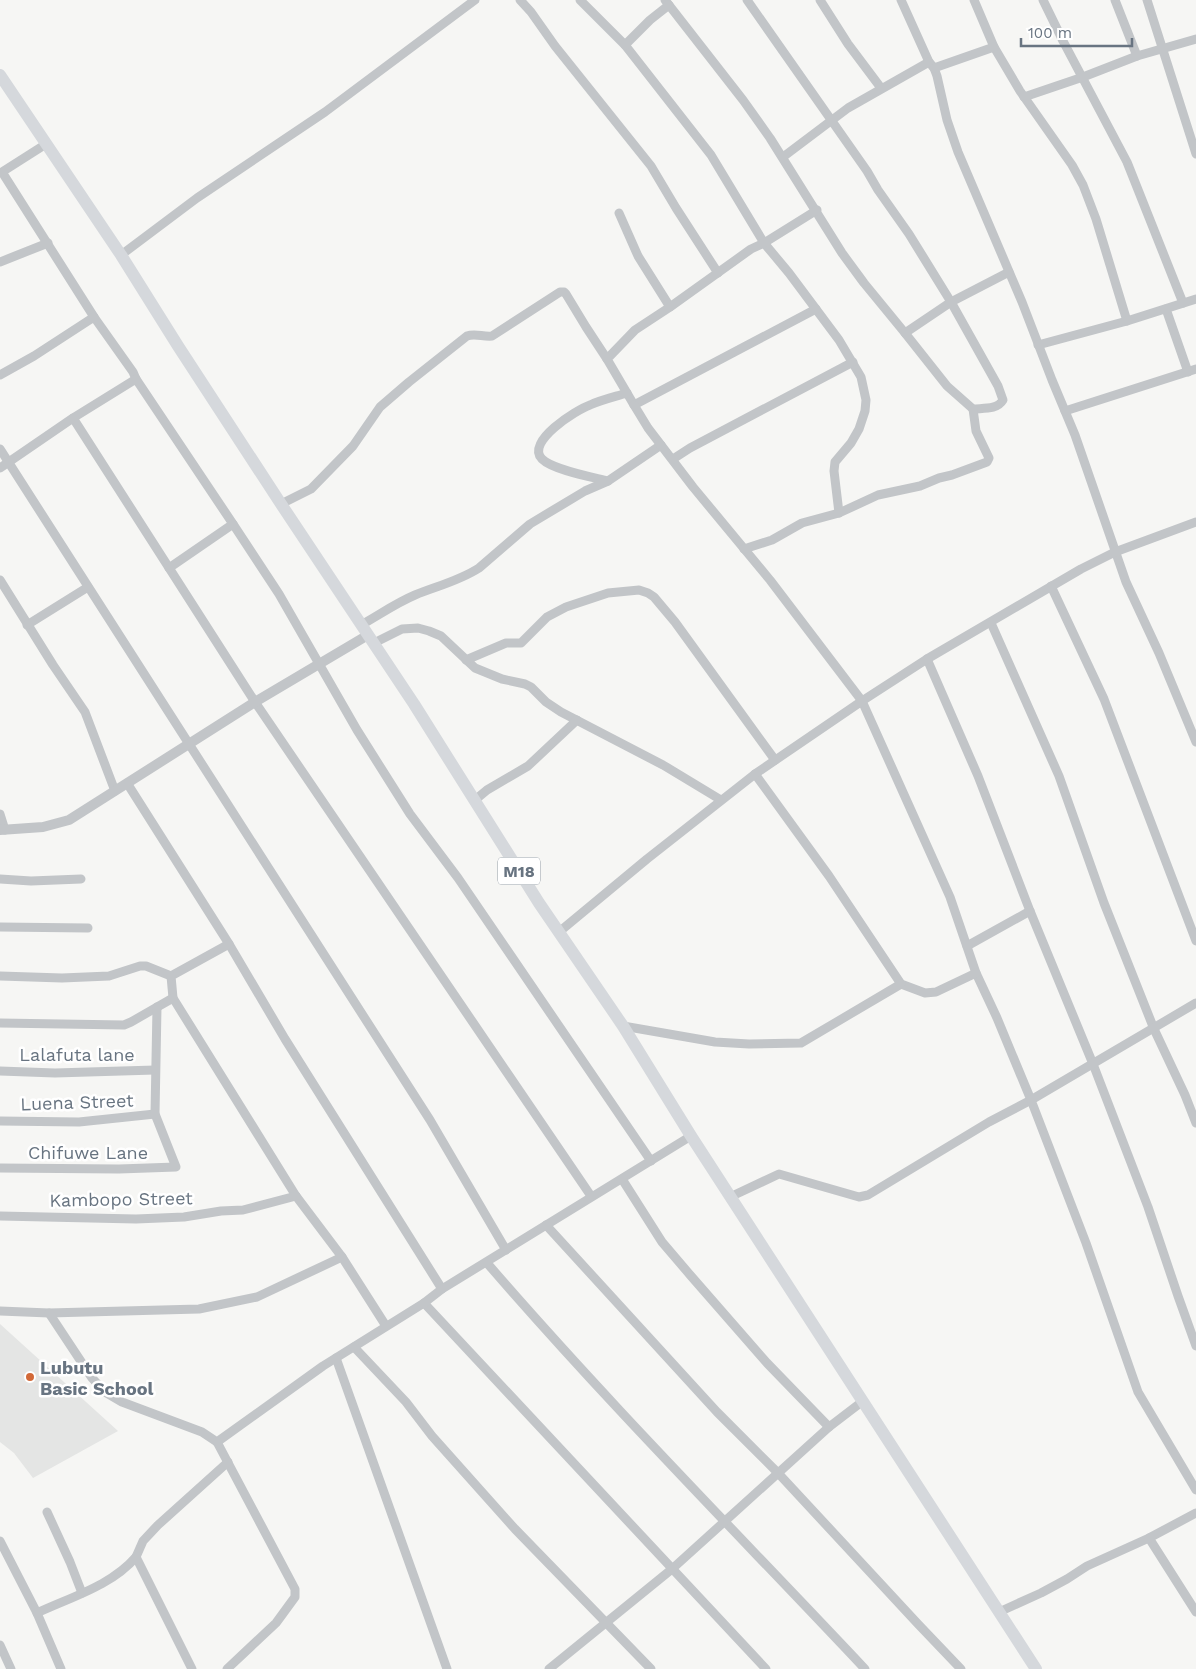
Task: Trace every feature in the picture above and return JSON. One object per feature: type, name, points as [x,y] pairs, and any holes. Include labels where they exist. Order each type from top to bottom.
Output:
[{"type":"main road","name":"M18","points":[[0,76],[4,89],[46,144],[121,255],[178,346],[475,800],[539,904],[623,1026],[730,1197],[1036,1669]]},
{"type":"street","points":[[121,255],[197,198],[325,112],[475,0]]},
{"type":"street","points":[[520,0],[554,46],[651,166],[718,273]]},
{"type":"street","points":[[580,0],[625,45],[711,155],[764,243],[840,340],[861,377],[866,400],[865,411],[856,436],[835,462],[834,471],[839,513]]},
{"type":"street","points":[[747,0],[832,120],[909,234],[952,302],[988,366],[1003,400],[1001,404],[992,408],[973,409]]},
{"type":"street","points":[[820,0],[848,44],[881,88]]},
{"type":"street","points":[[901,0],[937,76],[951,134],[1065,411],[1126,582],[1196,742]]},
{"type":"street","points":[[974,0],[994,47],[1024,97],[1072,165],[1083,185],[1096,219],[1127,322]]},
{"type":"street","points":[[1043,0],[1127,162],[1183,303]]},
{"type":"street","points":[[1115,0],[1137,56]]},
{"type":"street","points":[[1147,0],[1196,154]]},
{"type":"street","points":[[625,45],[667,2],[743,100],[783,157],[842,253],[864,283],[947,386],[973,409],[976,430],[989,458],[987,462],[952,475],[920,486],[878,495],[839,513],[802,523],[783,535],[744,549]]},
{"type":"street","points":[[1024,97],[1137,56],[1196,39]]},
{"type":"street","points":[[783,157],[848,108],[881,88],[932,65],[994,47]]},
{"type":"street","points":[[46,144],[1,172],[94,317],[133,372],[279,594],[357,730],[410,814],[458,878],[651,1161]]},
{"type":"street","points":[[607,359],[635,330],[750,249],[764,243],[817,210]]},
{"type":"street","points":[[619,213],[638,256],[670,307]]},
{"type":"street","points":[[0,262],[48,243]]},
{"type":"street","points":[[905,333],[952,302],[1009,272]]},
{"type":"street","points":[[281,504],[311,489],[353,446],[380,407],[468,336],[472,334],[486,337],[492,336],[560,292],[566,294],[648,428],[693,487],[770,580],[862,701],[950,897],[976,973],[1031,1100],[1086,1244],[1138,1392],[1196,1490]]},
{"type":"street","points":[[1038,345],[1127,322],[1196,299]]},
{"type":"street","points":[[634,405],[816,309]]},
{"type":"street","points":[[1065,411],[1192,371],[1166,309]]},
{"type":"street","points":[[0,375],[34,356],[94,317]]},
{"type":"street","points":[[673,459],[690,448],[853,362]]},
{"type":"street","points":[[0,468],[136,379]]},
{"type":"street","points":[[608,481],[546,463],[538,454],[538,447],[547,434],[581,409],[626,393]]},
{"type":"street","points":[[74,418],[255,702],[591,1196]]},
{"type":"street","points":[[0,814],[3,830],[28,829],[69,820],[255,702],[368,634],[395,605],[472,573],[530,524],[608,481],[661,445]]},
{"type":"street","points":[[0,449],[430,1120],[506,1250]]},
{"type":"street","points":[[559,932],[721,800],[775,760],[862,701],[1051,586],[1115,552],[1196,522]]},
{"type":"street","points":[[169,568],[233,524]]},
{"type":"street","points":[[0,580],[27,625],[85,712],[115,791]]},
{"type":"street","points":[[1051,586],[1104,698],[1196,941]]},
{"type":"street","points":[[27,625],[88,587]]},
{"type":"street","points":[[466,660],[506,643],[520,643],[547,618],[566,607],[608,593],[638,590],[648,593],[654,597],[675,622],[775,760]]},
{"type":"street","points":[[991,623],[1059,776],[1104,903],[1154,1029],[1196,1123]]},
{"type":"street","points":[[368,634],[418,628],[441,636],[474,668],[512,683],[525,684],[531,687],[546,702],[663,765],[721,800]]},
{"type":"street","points":[[927,660],[978,776],[1030,911],[1093,1064],[1148,1207],[1196,1346]]},
{"type":"street","points":[[475,800],[487,790],[528,766],[577,720]]},
{"type":"street","points":[[756,774],[829,876],[901,984],[925,992],[936,992],[976,973]]},
{"type":"street","points":[[127,784],[229,944],[285,1039],[442,1289]]},
{"type":"street","points":[[0,879],[31,881],[81,879]]},
{"type":"street","points":[[967,946],[1030,911]]},
{"type":"street","points":[[0,927],[88,928]]},
{"type":"street","points":[[171,976],[229,944]]},
{"type":"street","points":[[0,976],[62,978],[109,976],[140,966],[146,966],[171,976]]},
{"type":"street","points":[[171,976],[173,998],[296,1196],[342,1257],[386,1326]]},
{"type":"street","points":[[623,1026],[714,1042],[801,1043],[901,984]]},
{"type":"street","points":[[0,1023],[124,1025],[173,998]]},
{"type":"street","points":[[730,1197],[773,1175],[779,1174],[859,1196],[868,1196],[989,1122],[1031,1100],[1196,1003]]},
{"type":"street","points":[[155,1114],[157,1007]]},
{"type":"street","name":"Lalafuta lane","points":[[0,1071],[54,1073],[155,1070]]},
{"type":"street","name":"Luena Street","points":[[0,1121],[79,1122],[155,1114]]},
{"type":"street","name":"Chifuwe Lane","points":[[0,1168],[175,1168],[176,1165],[155,1114]]},
{"type":"street","points":[[217,1442],[336,1358],[424,1303],[442,1289],[691,1136]]},
{"type":"street","points":[[622,1179],[662,1242],[768,1363],[829,1427]]},
{"type":"street","name":"Kambopo Street","points":[[0,1216],[136,1219],[184,1217],[221,1211],[243,1210],[296,1196]]},
{"type":"street","points":[[546,1224],[717,1412],[778,1473],[961,1669]]},
{"type":"street","points":[[0,1311],[199,1309],[257,1297],[342,1257]]},
{"type":"street","points":[[486,1263],[603,1394],[866,1669]]},
{"type":"street","points":[[424,1303],[766,1669]]},
{"type":"street","points":[[49,1312],[92,1378],[105,1392],[122,1402],[209,1435],[217,1442],[295,1589],[295,1597],[276,1623],[227,1669]]},
{"type":"street","points":[[354,1347],[406,1402],[432,1436],[515,1529],[651,1669]]},
{"type":"street","points":[[336,1358],[448,1669]]},
{"type":"street","points":[[549,1669],[672,1569],[829,1427],[863,1401]]},
{"type":"street","points":[[37,1613],[104,1582],[124,1569],[136,1557],[144,1541],[158,1524],[228,1462]]},
{"type":"street","points":[[47,1512],[82,1593]]},
{"type":"street","points":[[999,1612],[1041,1593],[1087,1566],[1196,1513]]},
{"type":"street","points":[[1148,1538],[1196,1612]]},
{"type":"street","points":[[0,1541],[37,1613],[62,1669]]},
{"type":"street","points":[[136,1557],[192,1669]]},
{"type":"street","points":[[0,1645],[11,1669]]},
{"type":"shaded area","name":"Lubutu Basic School","points":[[0,1324],[118,1431],[33,1478],[14,1453],[0,1442]]},
{"type":"place","name":"Lubutu Basic School","points":[[30,1377]]}]
